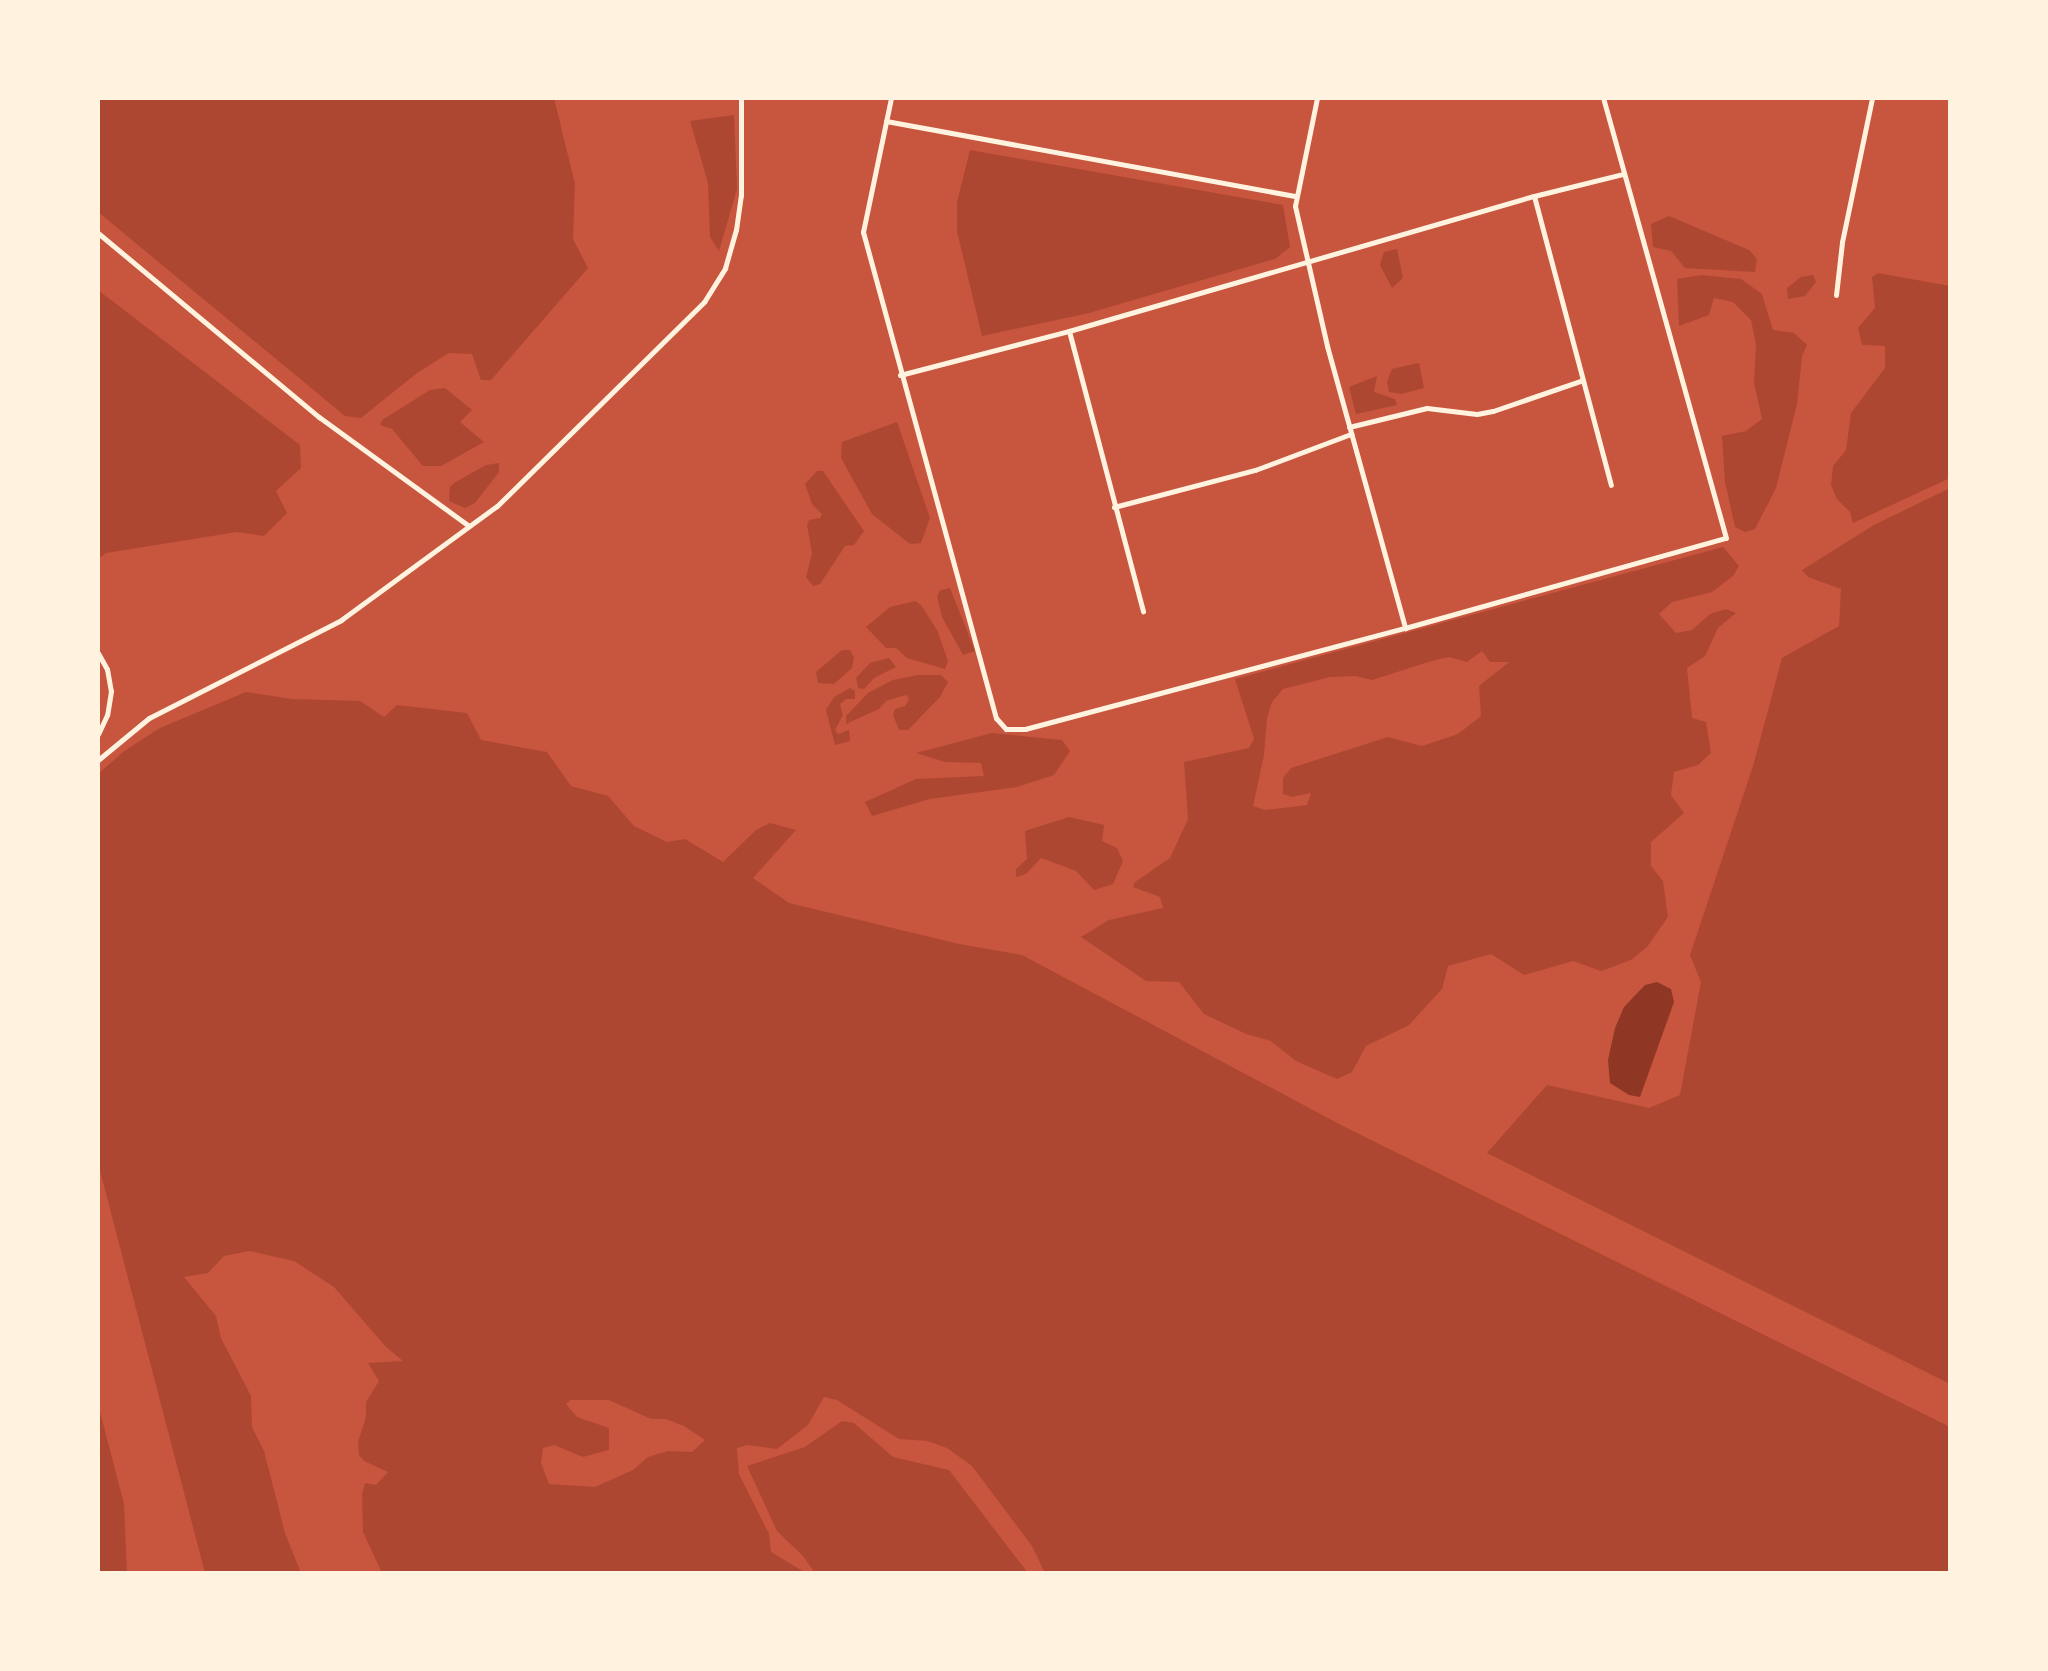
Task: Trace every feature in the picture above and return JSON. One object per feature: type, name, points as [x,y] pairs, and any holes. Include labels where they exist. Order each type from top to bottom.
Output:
[{"type":"street","points":[[98,760],[149,718],[341,620],[469,526],[508,495],[704,302],[725,268],[736,230],[741,195],[741,98]]},
{"type":"street","points":[[891,98],[863,232],[996,718],[1006,729],[1025,729],[1405,628],[1726,538],[1603,98]]},
{"type":"street","points":[[1317,98],[1296,196],[1306,262],[1405,628]]},
{"type":"street","points":[[1836,295],[1842,242],[1872,98]]},
{"type":"street","points":[[886,121],[1296,196]]},
{"type":"street","points":[[900,375],[1069,331],[1534,196],[1623,174]]},
{"type":"street","points":[[1534,196],[1611,485]]},
{"type":"street","points":[[98,233],[319,417],[469,526]]},
{"type":"street","points":[[1069,331],[1143,611]]},
{"type":"street","points":[[1114,507],[1255,470],[1350,430],[1427,408],[1477,414],[1583,380]]},
{"type":"street","points":[[98,653],[107,669],[111,691],[107,715],[98,734]]},
{"type":"shaded area","points":[[98,98],[554,98],[575,184],[573,239],[588,268],[491,380],[481,380],[472,354],[449,353],[417,373],[361,418],[345,416],[98,212]]},
{"type":"shaded area","points":[[734,115],[737,189],[719,251],[710,237],[708,183],[690,121]]},
{"type":"shaded area","points":[[970,150],[1283,205],[1290,247],[1275,259],[1089,313],[982,336],[957,231],[957,202]]},
{"type":"shaded area","points":[[1669,216],[1749,250],[1757,259],[1755,272],[1685,268],[1671,251],[1653,247],[1651,224]]},
{"type":"shaded area","points":[[1397,249],[1403,278],[1392,288],[1380,265],[1384,252]]},
{"type":"shaded area","points":[[1878,273],[1950,286],[1950,478],[1853,523],[1850,512],[1837,499],[1831,485],[1833,466],[1846,450],[1851,413],[1885,368],[1885,346],[1862,345],[1858,328],[1875,308],[1872,277]]},
{"type":"shaded area","points":[[1701,275],[1741,279],[1762,294],[1773,330],[1794,333],[1807,345],[1802,356],[1797,404],[1776,488],[1755,529],[1745,532],[1735,527],[1725,482],[1722,436],[1746,431],[1762,419],[1754,383],[1756,344],[1751,320],[1733,302],[1714,298],[1709,315],[1679,326],[1677,279]]},
{"type":"shaded area","points":[[1813,275],[1816,282],[1805,296],[1788,299],[1787,288],[1801,277]]},
{"type":"shaded area","points":[[98,290],[300,445],[301,468],[276,491],[287,513],[264,536],[237,532],[106,553],[98,559]]},
{"type":"shaded area","points":[[1419,363],[1424,388],[1401,394],[1389,392],[1387,382],[1392,369]]},
{"type":"shaded area","points":[[1377,376],[1374,392],[1395,399],[1397,405],[1356,414],[1349,387]]},
{"type":"shaded area","points":[[445,388],[472,410],[460,422],[484,442],[441,466],[423,466],[392,429],[380,425],[382,420],[430,390]]},
{"type":"shaded area","points":[[897,422],[930,518],[921,543],[910,544],[872,514],[841,458],[842,442]]},
{"type":"shaded area","points":[[499,463],[499,472],[475,503],[465,508],[449,501],[450,487],[454,483],[486,465]]},
{"type":"shaded area","points":[[817,471],[823,471],[864,531],[854,545],[845,546],[820,584],[813,586],[806,577],[812,553],[807,525],[809,520],[820,518],[822,514],[812,504],[805,484]]},
{"type":"shaded area","points":[[1950,488],[1950,1384],[1487,1153],[1547,1085],[1649,1108],[1680,1095],[1701,982],[1690,955],[1753,766],[1782,658],[1839,626],[1841,589],[1808,577],[1802,570],[1874,525]]},
{"type":"shaded area","points":[[1723,547],[1739,566],[1733,576],[1712,592],[1672,602],[1659,614],[1676,633],[1692,630],[1710,614],[1726,609],[1736,613],[1718,628],[1705,656],[1687,668],[1692,718],[1706,722],[1711,753],[1698,765],[1674,772],[1671,795],[1684,813],[1651,842],[1651,866],[1663,881],[1668,917],[1647,947],[1631,960],[1601,971],[1573,961],[1524,975],[1491,954],[1448,966],[1442,989],[1409,1025],[1366,1046],[1352,1072],[1337,1079],[1296,1061],[1271,1041],[1246,1034],[1204,1014],[1179,982],[1146,981],[1081,937],[1109,920],[1163,908],[1160,897],[1133,887],[1135,882],[1170,858],[1188,819],[1184,762],[1249,748],[1254,739],[1235,679]],"holes":[[[1482,651],[1490,662],[1509,662],[1479,686],[1481,716],[1458,734],[1422,746],[1388,737],[1291,768],[1283,778],[1283,794],[1292,797],[1311,793],[1307,805],[1265,810],[1253,806],[1264,755],[1267,718],[1272,702],[1283,689],[1330,677],[1355,676],[1372,680],[1449,657],[1467,662]]]},
{"type":"shaded area","points":[[950,588],[975,651],[963,655],[942,617],[937,597],[940,590]]},
{"type":"shaded area","points":[[915,601],[937,630],[948,661],[945,669],[907,658],[896,648],[886,648],[866,627],[890,607]]},
{"type":"shaded area","points":[[842,650],[850,650],[854,657],[852,668],[834,684],[818,683],[816,672]]},
{"type":"shaded area","points":[[889,658],[896,667],[874,678],[864,689],[858,688],[856,678],[870,663]]},
{"type":"shaded area","points":[[941,675],[948,682],[940,697],[908,730],[899,730],[893,715],[895,709],[905,706],[909,699],[906,695],[886,701],[879,709],[846,724],[846,716],[868,693],[893,680]]},
{"type":"shaded area","points":[[850,688],[855,691],[855,699],[846,699],[840,704],[843,715],[835,730],[838,734],[849,730],[850,741],[835,745],[826,710],[834,697]]},
{"type":"shaded area","points":[[246,692],[292,699],[360,701],[384,717],[397,705],[467,713],[481,740],[547,752],[571,786],[608,796],[634,826],[667,842],[685,839],[723,862],[756,830],[770,823],[796,830],[753,878],[789,903],[959,944],[1022,955],[1343,1126],[1950,1427],[1950,1573],[1045,1573],[1032,1546],[972,1466],[947,1448],[927,1441],[899,1439],[837,1400],[824,1397],[808,1425],[777,1449],[748,1445],[737,1448],[739,1474],[769,1534],[771,1552],[806,1573],[382,1573],[363,1532],[362,1494],[365,1483],[376,1485],[388,1472],[364,1461],[359,1455],[358,1442],[366,1417],[366,1402],[379,1381],[368,1363],[403,1361],[386,1347],[334,1287],[294,1261],[249,1251],[224,1256],[208,1273],[184,1277],[216,1316],[221,1338],[251,1396],[252,1427],[264,1451],[285,1533],[301,1573],[205,1573],[98,1163],[98,774],[123,752],[160,728]],"holes":[[[571,1400],[609,1400],[651,1419],[666,1419],[684,1426],[705,1440],[692,1452],[668,1451],[648,1457],[633,1470],[595,1487],[549,1484],[541,1463],[543,1448],[554,1445],[583,1457],[609,1450],[609,1428],[577,1417],[566,1404]]]},
{"type":"shaded area","points":[[992,733],[1062,740],[1070,751],[1054,775],[1017,787],[930,799],[872,816],[865,802],[916,779],[984,776],[981,763],[945,762],[916,753]]},
{"type":"shaded area","points":[[1069,817],[1104,825],[1102,841],[1117,848],[1123,861],[1113,884],[1094,890],[1076,871],[1041,858],[1026,874],[1016,877],[1016,869],[1027,859],[1025,831]]},
{"type":"shaded area","points":[[1657,982],[1671,989],[1674,1002],[1640,1097],[1629,1095],[1610,1083],[1608,1060],[1615,1028],[1624,1007],[1645,985]]},
{"type":"shaded area","points":[[98,1404],[124,1504],[127,1573],[98,1573]]},
{"type":"shaded area","points":[[842,1421],[854,1423],[893,1457],[949,1470],[1028,1573],[815,1573],[803,1556],[777,1531],[747,1466],[805,1447]]}]
